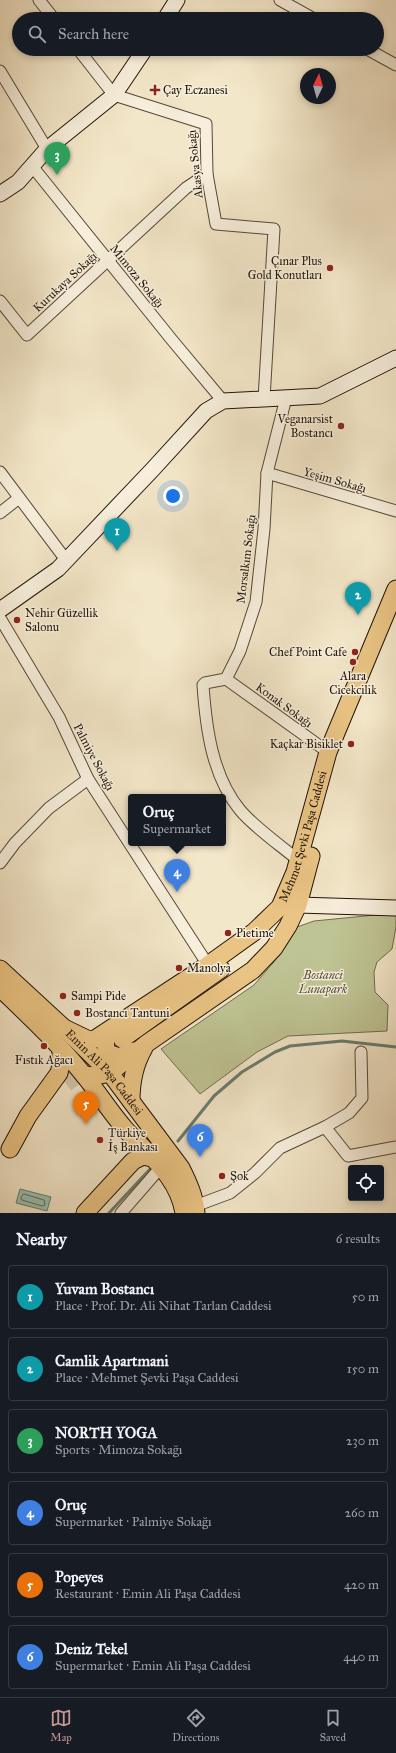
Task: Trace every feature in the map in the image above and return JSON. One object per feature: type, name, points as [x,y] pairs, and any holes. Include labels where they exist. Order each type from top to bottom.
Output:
[{"type":"main road","points":[[170,12],[178,0]]},
{"type":"main road","points":[[0,194],[18,182],[47,149],[114,95],[140,56]]},
{"type":"main road","points":[[0,610],[58,569],[154,469],[206,411],[223,401],[320,396],[396,358]]},
{"type":"main road","name":"Mehmet Şevki Paşa Caddesi","points":[[64,1028],[89,1040],[117,1034],[254,932],[280,907],[289,887],[298,860],[328,752],[396,589]]},
{"type":"main road","name":"Mehmet Şevki Paşa Caddesi","points":[[110,1073],[146,1044],[252,970],[274,948],[288,926],[298,904],[336,756],[354,708],[396,611]]},
{"type":"main road","points":[[146,1044],[126,1055],[119,1057],[108,1053],[104,1046],[105,1041],[200,985],[261,938],[275,923],[280,907],[298,904],[396,908]]},
{"type":"main road","name":"Emin Ali Paşa Caddesi","points":[[0,969],[110,1073],[181,1168],[189,1185],[192,1211]]},
{"type":"main road","name":"Emin Ali Paşa Caddesi","points":[[0,988],[61,1049],[84,1075],[125,1129],[170,1176],[182,1202],[192,1211]]},
{"type":"main road","points":[[131,1101],[132,1077],[136,1063],[146,1044]]},
{"type":"main road","points":[[5,1155],[28,1116],[59,1073],[61,1065],[61,1049]]},
{"type":"main road","points":[[84,1075],[96,1076],[110,1073]]},
{"type":"main road","points":[[5,1155],[66,1084]]},
{"type":"main road","points":[[85,1213],[133,1161],[143,1156],[156,1162]]},
{"type":"street","points":[[39,0],[48,12]]},
{"type":"street","points":[[280,0],[301,12]]},
{"type":"street","points":[[83,56],[114,95]]},
{"type":"street","points":[[380,56],[396,65]]},
{"type":"street","points":[[0,71],[47,149]]},
{"type":"street","name":"Akasya Sokağı","points":[[114,95],[206,124],[207,174],[216,224],[274,229],[264,399]]},
{"type":"street","name":"Mimoza Sokağı","points":[[32,166],[223,401]]},
{"type":"street","name":"Kurukaya Sokağı","points":[[0,301],[27,335],[186,188],[207,174]]},
{"type":"street","name":"Morsalkım Sokağı","points":[[226,679],[240,651],[256,602],[264,529],[267,473],[286,398]]},
{"type":"street","points":[[0,472],[66,560]]},
{"type":"street","name":"Yeşim Sokağı","points":[[267,473],[396,511]]},
{"type":"street","points":[[0,513],[19,498]]},
{"type":"street","name":"Palmiye Sokağı","points":[[0,618],[59,717],[88,780],[128,842]]},
{"type":"street","points":[[226,679],[205,683],[203,685],[205,718],[224,783],[240,810],[298,860]]},
{"type":"street","name":"Konak Sokağı","points":[[226,679],[328,752]]},
{"type":"street","points":[[0,863],[15,843],[49,808],[88,780]]},
{"type":"street","name":"Palmiye Sokağı","points":[[131,846],[208,965]]},
{"type":"street","points":[[192,1211],[230,1193],[255,1173],[280,1148],[325,1127],[349,1112],[362,1098],[361,1052]]},
{"type":"street","points":[[325,1127],[348,1156],[396,1147]]},
{"type":"street","points":[[122,1213],[156,1162]]},
{"type":"green space","name":"Bostanci Lunapark","points":[[396,913],[396,927],[392,949],[377,962],[374,972],[375,992],[388,1005],[387,1031],[288,1036],[257,1052],[200,1094],[161,1049],[254,985],[273,963],[297,927],[314,921]]},
{"type":"water","points":[[20,1189],[51,1197],[47,1211],[16,1203]]},
{"type":"waterway","points":[[178,1141],[214,1096],[242,1072],[275,1052],[290,1046],[342,1041],[396,1047]]},
{"type":"waterway","points":[[109,1213],[152,1167]]},
{"type":"tunnel","points":[[66,1084],[108,1050]]},
{"type":"place","name":"Çay Eczanesi","points":[[155,90]]},
{"type":"place","name":"NORTH YOGA","points":[[57,175]]},
{"type":"place","name":"Çınar Plus Gold Konutları","points":[[330,268]]},
{"type":"place","name":"Veganarsist Bostancı","points":[[341,426]]},
{"type":"place","name":"Yuvam Bostancı","points":[[117,551]]},
{"type":"place","name":"Camlik Apartmani","points":[[358,615]]},
{"type":"place","name":"Nehir Güzellik Salonu","points":[[17,620]]},
{"type":"place","name":"Chef Point Cafe","points":[[355,652]]},
{"type":"place","name":"Alara Cicekcilik","points":[[353,662]]},
{"type":"place","name":"Kaçkar Bisiklet","points":[[351,744]]},
{"type":"place","name":"Oruç","points":[[177,892]]},
{"type":"place","name":"Pietime","points":[[228,933]]},
{"type":"place","name":"Manolya","points":[[179,968]]},
{"type":"place","name":"Sampi Pide","points":[[63,996]]},
{"type":"place","name":"Bostancı Tantuni","points":[[77,1013]]},
{"type":"place","name":"Fıstık Ağacı","points":[[44,1046]]},
{"type":"place","name":"Popeyes","points":[[86,1124]]},
{"type":"place","name":"Türkiye İş Bankası","points":[[100,1140]]},
{"type":"place","name":"Deniz Tekel","points":[[200,1157]]},
{"type":"place","name":"Şok","points":[[222,1176]]}]
